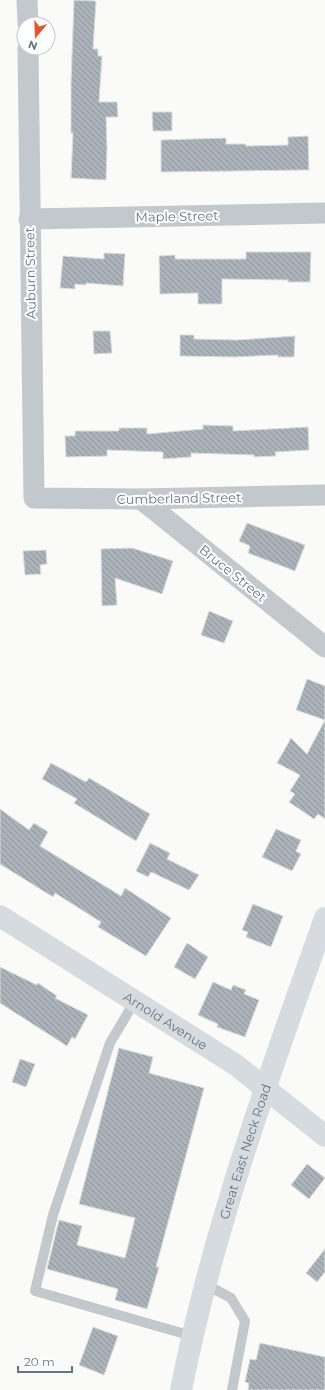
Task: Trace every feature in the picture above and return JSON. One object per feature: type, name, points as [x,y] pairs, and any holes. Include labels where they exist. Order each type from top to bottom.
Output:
[{"type":"main road","name":"Arnold Avenue","points":[[0,916],[236,1065],[325,1136]]},
{"type":"main road","name":"Great East Neck Road","points":[[181,1390],[205,1284],[248,1138],[325,918]]},
{"type":"street","points":[[27,0],[28,16]]},
{"type":"street","name":"Auburn Street","points":[[28,56],[29,219],[34,498]]},
{"type":"street","name":"Maple Street","points":[[29,219],[325,213]]},
{"type":"street","name":"Cumberland Street","points":[[34,498],[142,499],[325,496]]},
{"type":"street","name":"Bruce Street","points":[[142,499],[325,647]]},
{"type":"lane","points":[[135,1001],[110,1043],[53,1214],[35,1291],[192,1336]]},
{"type":"lane","points":[[205,1284],[231,1298],[245,1321],[232,1390]]},
{"type":"building","points":[[74,0],[96,1],[93,49],[98,49],[98,56],[102,56],[99,102],[117,102],[118,117],[106,117],[106,180],[71,178],[73,133],[71,133],[71,83]]},
{"type":"building","points":[[152,112],[172,112],[172,131],[153,131]]},
{"type":"building","points":[[308,136],[309,170],[161,172],[161,140],[226,138],[226,144],[246,144],[246,146],[288,145],[288,137]]},
{"type":"building","points":[[246,252],[311,252],[310,282],[288,282],[288,280],[222,279],[222,304],[198,304],[198,293],[160,294],[159,256],[175,255],[175,259],[246,259]]},
{"type":"building","points":[[104,253],[125,254],[123,286],[86,283],[86,285],[75,284],[75,289],[60,288],[63,256],[104,259]]},
{"type":"building","points":[[93,331],[110,331],[112,353],[94,354]]},
{"type":"building","points":[[180,335],[194,335],[194,339],[237,340],[295,336],[294,357],[278,357],[278,355],[234,357],[180,356]]},
{"type":"building","points":[[203,425],[233,426],[233,431],[308,427],[309,450],[275,452],[276,456],[254,457],[254,455],[191,453],[191,457],[163,459],[163,452],[107,450],[107,456],[66,457],[65,436],[75,436],[75,431],[119,431],[119,428],[147,428],[147,434],[203,429]]},
{"type":"building","points":[[247,523],[305,545],[295,571],[248,553],[250,546],[239,541]]},
{"type":"building","points":[[132,548],[173,561],[162,594],[115,578],[117,605],[102,606],[101,549]]},
{"type":"building","points":[[46,550],[47,564],[40,565],[41,574],[25,575],[23,551]]},
{"type":"building","points":[[209,611],[233,621],[224,643],[201,635]]},
{"type":"building","points":[[307,679],[325,686],[325,720],[296,710]]},
{"type":"building","points":[[325,720],[325,819],[318,814],[314,819],[289,802],[295,794],[290,791],[300,775],[277,763],[291,738],[307,754]]},
{"type":"building","points":[[51,763],[86,782],[89,778],[150,814],[136,841],[74,803],[77,799],[42,779]]},
{"type":"building","points":[[0,809],[29,830],[34,823],[48,832],[40,846],[121,896],[125,888],[171,918],[146,956],[98,927],[101,922],[55,893],[53,897],[0,864]]},
{"type":"building","points":[[276,829],[301,840],[296,851],[301,854],[292,871],[262,857]]},
{"type":"building","points":[[150,843],[170,853],[167,859],[199,875],[189,890],[151,872],[148,877],[136,871]]},
{"type":"building","points":[[253,904],[283,916],[271,947],[246,937],[248,932],[242,930]]},
{"type":"building","points":[[187,943],[208,957],[195,979],[174,967]]},
{"type":"building","points":[[0,967],[37,985],[38,983],[57,996],[55,998],[88,1015],[75,1039],[72,1037],[67,1046],[0,1003]]},
{"type":"building","points":[[213,982],[231,990],[233,985],[246,990],[244,994],[259,1000],[245,1037],[217,1027],[218,1024],[198,1015]]},
{"type":"building","points":[[119,1048],[153,1057],[149,1073],[204,1088],[156,1267],[159,1267],[147,1309],[115,1300],[118,1289],[47,1269],[59,1220],[82,1226],[77,1245],[125,1258],[135,1218],[79,1204]]},
{"type":"building","points":[[20,1059],[35,1064],[26,1087],[12,1082]]},
{"type":"building","points":[[307,1164],[325,1178],[309,1199],[291,1185]]},
{"type":"building","points":[[325,1249],[325,1272],[317,1282],[306,1273]]},
{"type":"building","points":[[93,1327],[118,1336],[104,1375],[79,1365]]},
{"type":"building","points":[[260,1343],[325,1357],[325,1390],[248,1390],[249,1383],[245,1382],[250,1359],[256,1360]]}]
